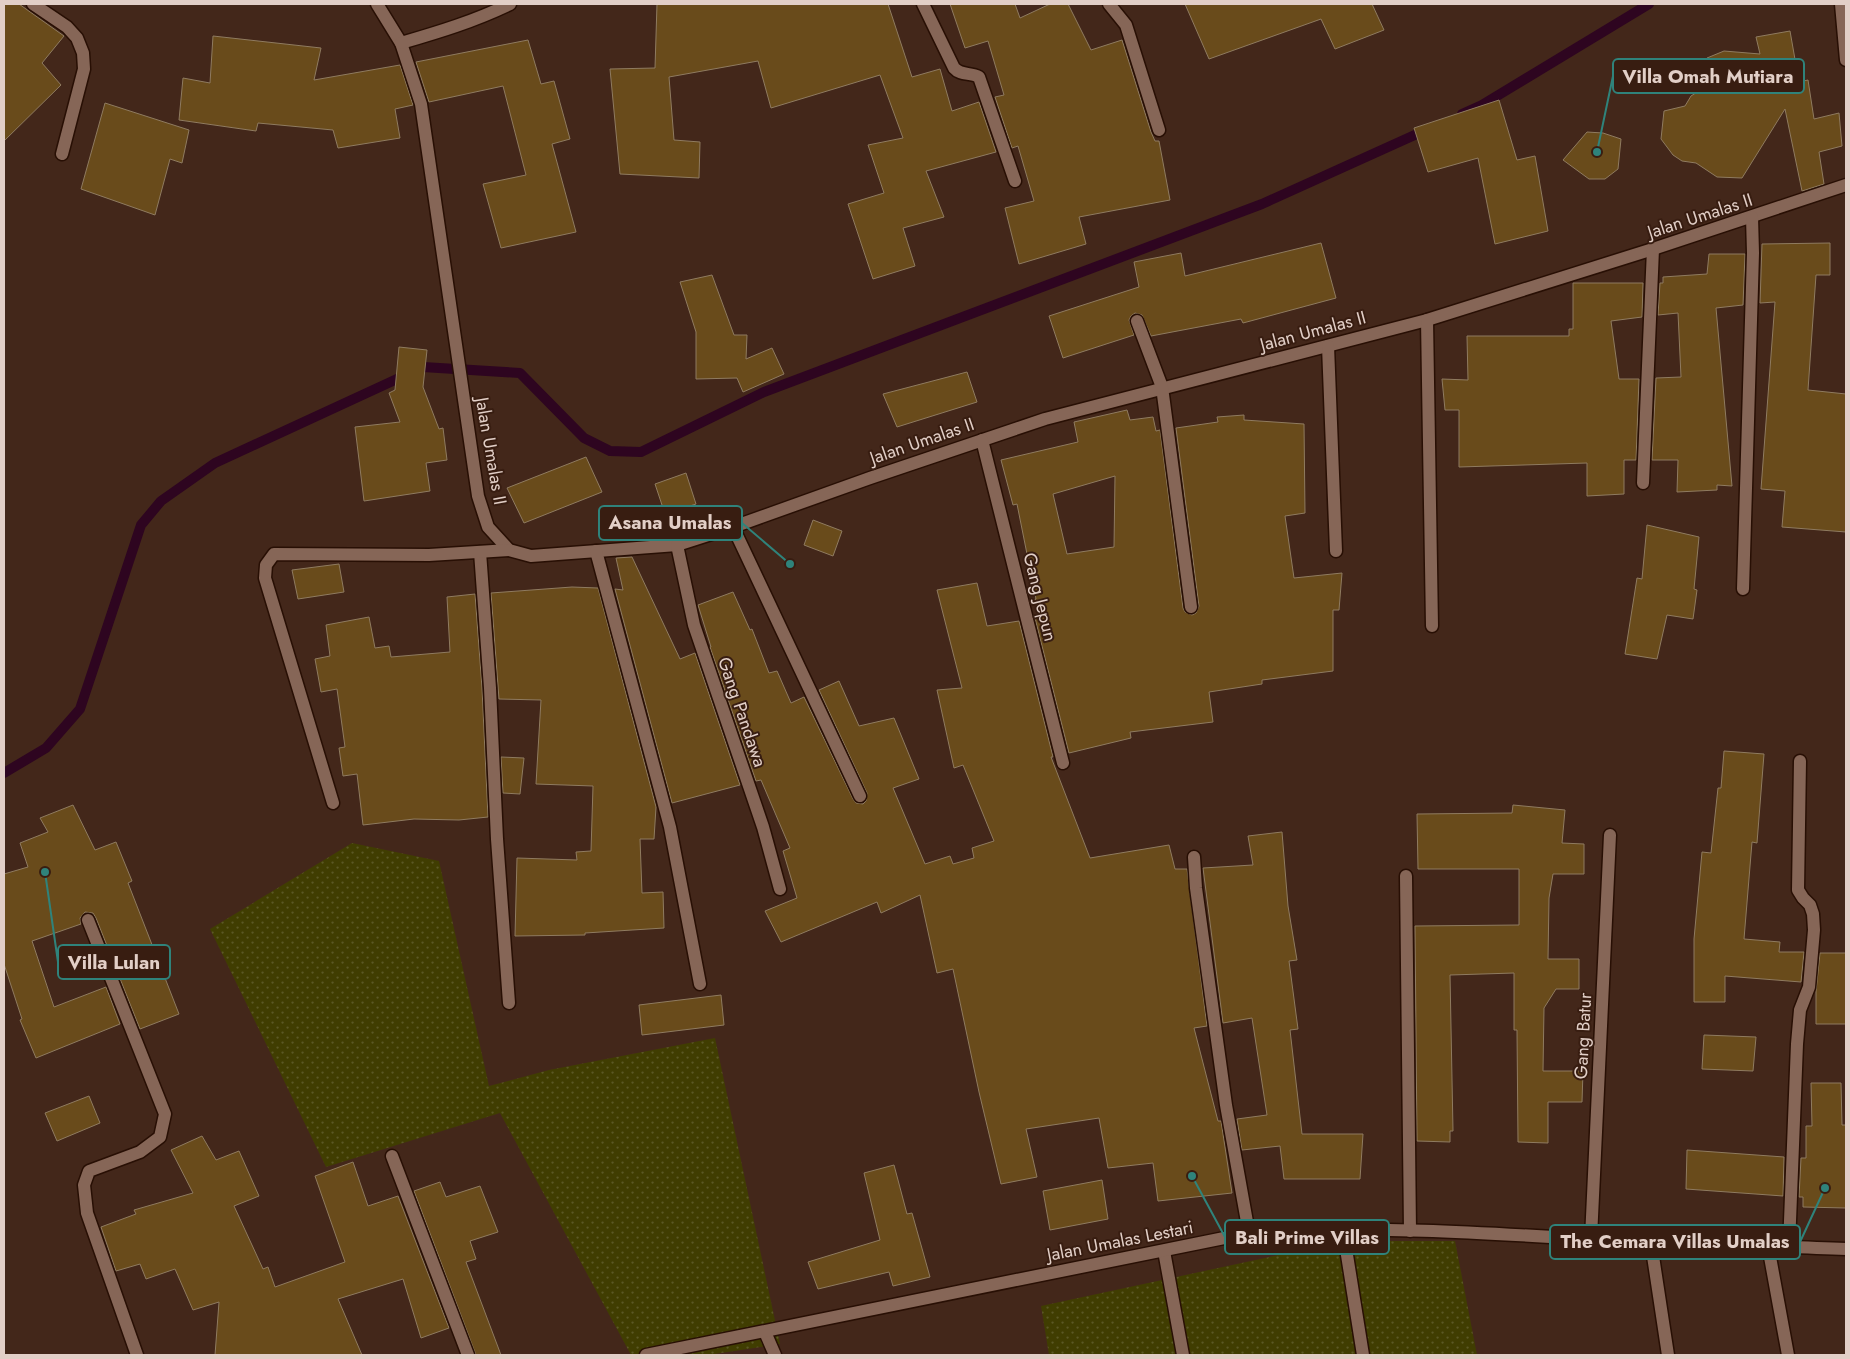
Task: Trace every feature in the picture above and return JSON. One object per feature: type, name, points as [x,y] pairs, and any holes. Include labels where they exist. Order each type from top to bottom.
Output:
[{"type":"street","points":[[33,4],[67,27],[77,38],[83,53],[84,69],[62,154]]},
{"type":"street","name":"Jalan Umalas II","points":[[377,4],[402,43],[421,104],[478,496],[488,527],[509,550],[531,556],[676,545],[734,527],[870,478],[1045,419],[1162,387],[1328,346],[1378,331],[1427,320],[1752,218],[1846,186]]},
{"type":"street","points":[[402,43],[442,32],[483,17],[510,4]]},
{"type":"street","points":[[923,4],[954,68],[962,74],[973,73],[979,77],[1015,181]]},
{"type":"street","points":[[1109,4],[1126,25],[1159,130]]},
{"type":"street","points":[[1842,4],[1846,60]]},
{"type":"street","points":[[1743,589],[1753,253],[1752,218]]},
{"type":"street","points":[[1643,483],[1654,249]]},
{"type":"street","points":[[1427,320],[1432,626]]},
{"type":"street","points":[[1137,321],[1162,387],[1191,606]]},
{"type":"street","points":[[1328,346],[1336,551]]},
{"type":"street","name":"Gang Jepun","points":[[982,440],[1064,764]]},
{"type":"street","points":[[734,527],[860,796]]},
{"type":"street","name":"Gang Pandawa","points":[[676,545],[694,625],[763,827],[780,889]]},
{"type":"street","points":[[333,803],[265,578],[266,565],[274,554],[429,555],[509,550]]},
{"type":"street","points":[[596,551],[670,827],[700,984]]},
{"type":"street","points":[[480,552],[509,1003]]},
{"type":"street","points":[[1790,1246],[1797,1044],[1800,1010],[1809,988],[1814,930],[1813,914],[1810,905],[1798,890],[1800,761]]},
{"type":"street","name":"Gang Batur","points":[[1590,1238],[1610,835]]},
{"type":"street","points":[[1194,857],[1196,888],[1226,1105],[1249,1233]]},
{"type":"street","points":[[1406,876],[1410,1231]]},
{"type":"street","points":[[88,920],[165,1114],[160,1137],[140,1152],[89,1172],[84,1185],[88,1213],[137,1355]]},
{"type":"street","points":[[392,1156],[468,1355]]},
{"type":"street","name":"Jalan Umalas Lestari","points":[[646,1355],[1249,1233],[1299,1230],[1476,1232],[1651,1243],[1846,1249]]},
{"type":"street","points":[[1343,1230],[1363,1355]]},
{"type":"street","points":[[1651,1243],[1668,1355]]},
{"type":"street","points":[[1768,1246],[1788,1355]]},
{"type":"street","points":[[1164,1251],[1183,1355]]},
{"type":"street","points":[[765,1332],[775,1355]]},
{"type":"shaded area","points":[[352,843],[439,861],[489,1086],[549,1070],[715,1038],[780,1344],[708,1355],[631,1355],[500,1113],[326,1167],[210,929]]},
{"type":"shaded area","points":[[1344,1241],[1455,1241],[1477,1355],[1049,1355],[1041,1306]]},
{"type":"building","points":[[4,4],[19,4],[64,36],[42,63],[61,85],[4,141]]},
{"type":"building","points":[[657,4],[888,4],[912,77],[940,69],[952,111],[979,102],[996,152],[926,171],[944,217],[903,228],[915,266],[873,279],[848,204],[884,193],[868,145],[903,138],[880,75],[771,108],[758,61],[669,77],[674,140],[700,142],[699,178],[620,174],[610,69],[655,68]]},
{"type":"building","points":[[950,4],[1015,4],[1020,18],[1050,4],[1068,4],[1091,50],[1122,40],[1151,132],[1155,141],[1159,141],[1170,200],[1079,217],[1086,244],[1019,264],[1005,208],[1034,201],[1018,146],[1012,148],[995,97],[1004,95],[988,41],[965,48]]},
{"type":"building","points":[[1185,4],[1372,4],[1384,30],[1335,49],[1321,19],[1209,59]]},
{"type":"building","points":[[1790,31],[1799,82],[1808,80],[1814,119],[1839,113],[1842,146],[1819,152],[1824,184],[1802,191],[1785,109],[1742,178],[1717,177],[1696,163],[1682,161],[1673,155],[1661,139],[1664,111],[1685,106],[1691,96],[1708,85],[1703,72],[1707,58],[1724,51],[1760,54],[1756,37]]},
{"type":"building","points":[[213,36],[321,48],[314,80],[400,65],[413,105],[395,109],[400,138],[338,148],[333,130],[258,123],[256,131],[179,120],[183,78],[210,83]]},
{"type":"building","points":[[528,40],[541,84],[554,81],[570,139],[552,144],[576,232],[501,248],[483,184],[526,175],[503,86],[429,102],[416,62]]},
{"type":"building","points":[[1499,100],[1517,160],[1535,156],[1548,231],[1495,244],[1478,158],[1428,172],[1414,128]]},
{"type":"building","points":[[105,103],[189,130],[182,163],[170,159],[155,215],[81,189]]},
{"type":"building","points":[[1587,132],[1603,133],[1621,139],[1618,169],[1605,179],[1589,179],[1563,160]]},
{"type":"building","points":[[1321,243],[1336,298],[1243,323],[1241,319],[1151,336],[1142,315],[1135,313],[1129,320],[1134,335],[1063,358],[1049,316],[1139,287],[1134,262],[1181,253],[1185,276]]},
{"type":"building","points":[[1830,243],[1830,275],[1816,275],[1808,390],[1846,394],[1846,532],[1782,527],[1785,491],[1761,489],[1775,302],[1760,303],[1762,244]]},
{"type":"building","points":[[1709,254],[1745,254],[1743,305],[1716,308],[1732,486],[1717,485],[1717,490],[1677,492],[1678,460],[1652,460],[1656,378],[1681,377],[1678,313],[1658,315],[1660,283],[1663,283],[1663,277],[1707,274]]},
{"type":"building","points":[[712,275],[734,335],[747,335],[746,359],[772,348],[784,374],[743,392],[737,378],[696,379],[696,332],[680,282]]},
{"type":"building","points":[[1573,283],[1643,283],[1642,317],[1611,321],[1619,379],[1639,379],[1636,460],[1624,460],[1624,494],[1587,496],[1587,463],[1459,467],[1459,410],[1445,410],[1442,379],[1468,380],[1467,336],[1569,336],[1569,329],[1573,329]]},
{"type":"building","points":[[399,347],[427,350],[423,387],[439,429],[443,428],[447,460],[426,463],[430,491],[364,501],[355,427],[400,422],[389,393],[395,390]]},
{"type":"building","points":[[967,372],[977,402],[897,427],[883,394]]},
{"type":"building","points":[[1127,410],[1130,420],[1153,417],[1156,431],[1160,430],[1183,608],[1185,612],[1192,615],[1196,613],[1199,606],[1176,428],[1218,422],[1217,417],[1244,415],[1244,420],[1304,424],[1305,513],[1285,516],[1294,578],[1342,573],[1339,610],[1333,610],[1333,671],[1262,680],[1262,684],[1209,692],[1213,722],[1130,732],[1131,738],[1069,753],[1035,618],[1039,618],[1017,504],[1013,505],[1001,460],[1078,442],[1074,422]],"holes":[[[1115,476],[1114,547],[1067,554],[1053,494]]]},
{"type":"building","points":[[586,457],[602,492],[524,523],[507,488]]},
{"type":"building","points":[[686,473],[696,504],[665,514],[655,484]]},
{"type":"building","points":[[813,520],[842,531],[833,556],[804,545]]},
{"type":"building","points":[[1647,525],[1699,537],[1694,589],[1697,590],[1693,619],[1667,615],[1657,659],[1625,654],[1637,578],[1642,579]]},
{"type":"building","points":[[632,557],[680,659],[695,653],[740,785],[672,803],[615,589],[623,590],[616,558]]},
{"type":"building","points":[[339,564],[344,592],[298,599],[292,570]]},
{"type":"building","points":[[977,583],[987,626],[1019,621],[1053,757],[1051,757],[1090,858],[1169,845],[1175,869],[1187,869],[1207,1026],[1194,1028],[1218,1121],[1221,1121],[1232,1193],[1158,1201],[1153,1163],[1108,1168],[1099,1118],[1026,1129],[1037,1177],[1001,1184],[953,969],[937,973],[920,895],[881,913],[877,902],[781,942],[765,911],[797,898],[783,851],[790,848],[761,780],[756,781],[710,647],[698,605],[733,592],[750,630],[752,629],[769,673],[777,671],[791,703],[804,697],[856,803],[863,804],[866,801],[867,793],[819,690],[839,681],[859,726],[894,718],[919,779],[893,788],[925,864],[950,856],[953,864],[974,858],[972,848],[994,841],[963,765],[954,768],[937,690],[962,688],[937,590]]},
{"type":"building","points":[[572,587],[598,588],[656,807],[654,839],[640,839],[642,893],[663,892],[664,928],[585,933],[585,935],[515,936],[517,858],[577,860],[576,852],[591,851],[593,786],[536,784],[541,700],[499,699],[491,593]]},
{"type":"building","points":[[475,594],[482,688],[488,817],[459,820],[414,819],[363,825],[357,774],[343,776],[339,748],[345,747],[337,689],[321,692],[315,659],[330,656],[326,625],[369,617],[375,648],[389,646],[391,657],[450,652],[447,597]]},
{"type":"building","points":[[1724,751],[1764,754],[1757,843],[1752,842],[1744,939],[1780,942],[1779,952],[1804,952],[1801,982],[1725,976],[1725,1002],[1694,1002],[1694,939],[1702,852],[1711,853],[1718,788],[1721,788]]},
{"type":"building","points":[[501,757],[524,758],[520,794],[503,793]]},
{"type":"building","points":[[73,805],[95,850],[116,842],[132,881],[128,883],[179,1014],[140,1029],[96,918],[93,913],[85,912],[80,918],[81,924],[32,941],[54,1007],[106,987],[120,1024],[36,1058],[20,1020],[22,1019],[4,964],[4,874],[28,867],[20,843],[48,832],[40,818]]},
{"type":"building","points":[[1513,805],[1565,810],[1562,843],[1584,844],[1584,874],[1553,874],[1549,898],[1548,959],[1579,959],[1579,989],[1556,989],[1544,1008],[1543,1071],[1583,1071],[1582,1102],[1548,1102],[1548,1143],[1518,1142],[1517,1030],[1514,1030],[1514,973],[1450,975],[1453,1131],[1450,1131],[1450,1142],[1417,1141],[1415,926],[1519,925],[1519,869],[1418,869],[1417,814],[1512,813]]},
{"type":"building","points":[[1282,832],[1288,906],[1297,960],[1289,961],[1298,1029],[1290,1030],[1302,1134],[1363,1134],[1360,1179],[1284,1179],[1280,1146],[1242,1150],[1237,1119],[1267,1115],[1252,1018],[1223,1023],[1203,868],[1253,865],[1248,836]]},
{"type":"building","points":[[1820,953],[1846,953],[1846,1024],[1816,1024],[1816,991]]},
{"type":"building","points":[[721,995],[724,1025],[642,1035],[639,1005]]},
{"type":"building","points":[[1704,1035],[1756,1037],[1753,1071],[1702,1069]]},
{"type":"building","points":[[1811,1083],[1841,1083],[1842,1125],[1846,1125],[1846,1208],[1803,1207],[1803,1197],[1799,1197],[1801,1158],[1806,1158],[1806,1126],[1812,1126]]},
{"type":"building","points":[[89,1096],[100,1123],[57,1141],[45,1113]]},
{"type":"building","points":[[202,1136],[216,1160],[239,1151],[259,1196],[234,1206],[263,1269],[268,1267],[275,1287],[345,1262],[315,1176],[353,1162],[368,1206],[398,1196],[449,1328],[421,1338],[403,1279],[338,1299],[362,1355],[215,1355],[219,1302],[193,1310],[175,1269],[146,1279],[140,1264],[116,1271],[101,1227],[136,1214],[134,1210],[193,1193],[171,1150]]},
{"type":"building","points":[[1687,1150],[1784,1157],[1783,1196],[1686,1189]]},
{"type":"building","points":[[894,1165],[907,1214],[912,1213],[930,1277],[893,1286],[889,1272],[818,1289],[808,1262],[880,1240],[864,1173]]},
{"type":"building","points":[[1102,1180],[1108,1219],[1050,1230],[1043,1191]]},
{"type":"building","points":[[440,1182],[446,1197],[480,1186],[498,1232],[470,1241],[476,1259],[466,1262],[501,1355],[476,1355],[414,1191]]},
{"type":"waterway","points":[[1462,114],[1482,105],[1649,4]]},
{"type":"waterway","points":[[4,773],[46,748],[80,709],[141,525],[161,501],[215,463],[423,367],[520,373],[584,438],[610,451],[641,452],[764,392],[1262,204],[1428,129]]},
{"type":"place","name":"Villa Omah Mutiara","points":[[1597,152]]},
{"type":"place","name":"Asana Umalas","points":[[790,564]]},
{"type":"place","name":"Villa Lulan","points":[[45,872]]},
{"type":"place","name":"Bali Prime Villas","points":[[1192,1176]]},
{"type":"place","name":"The Cemara Villas Umalas","points":[[1825,1188]]}]
